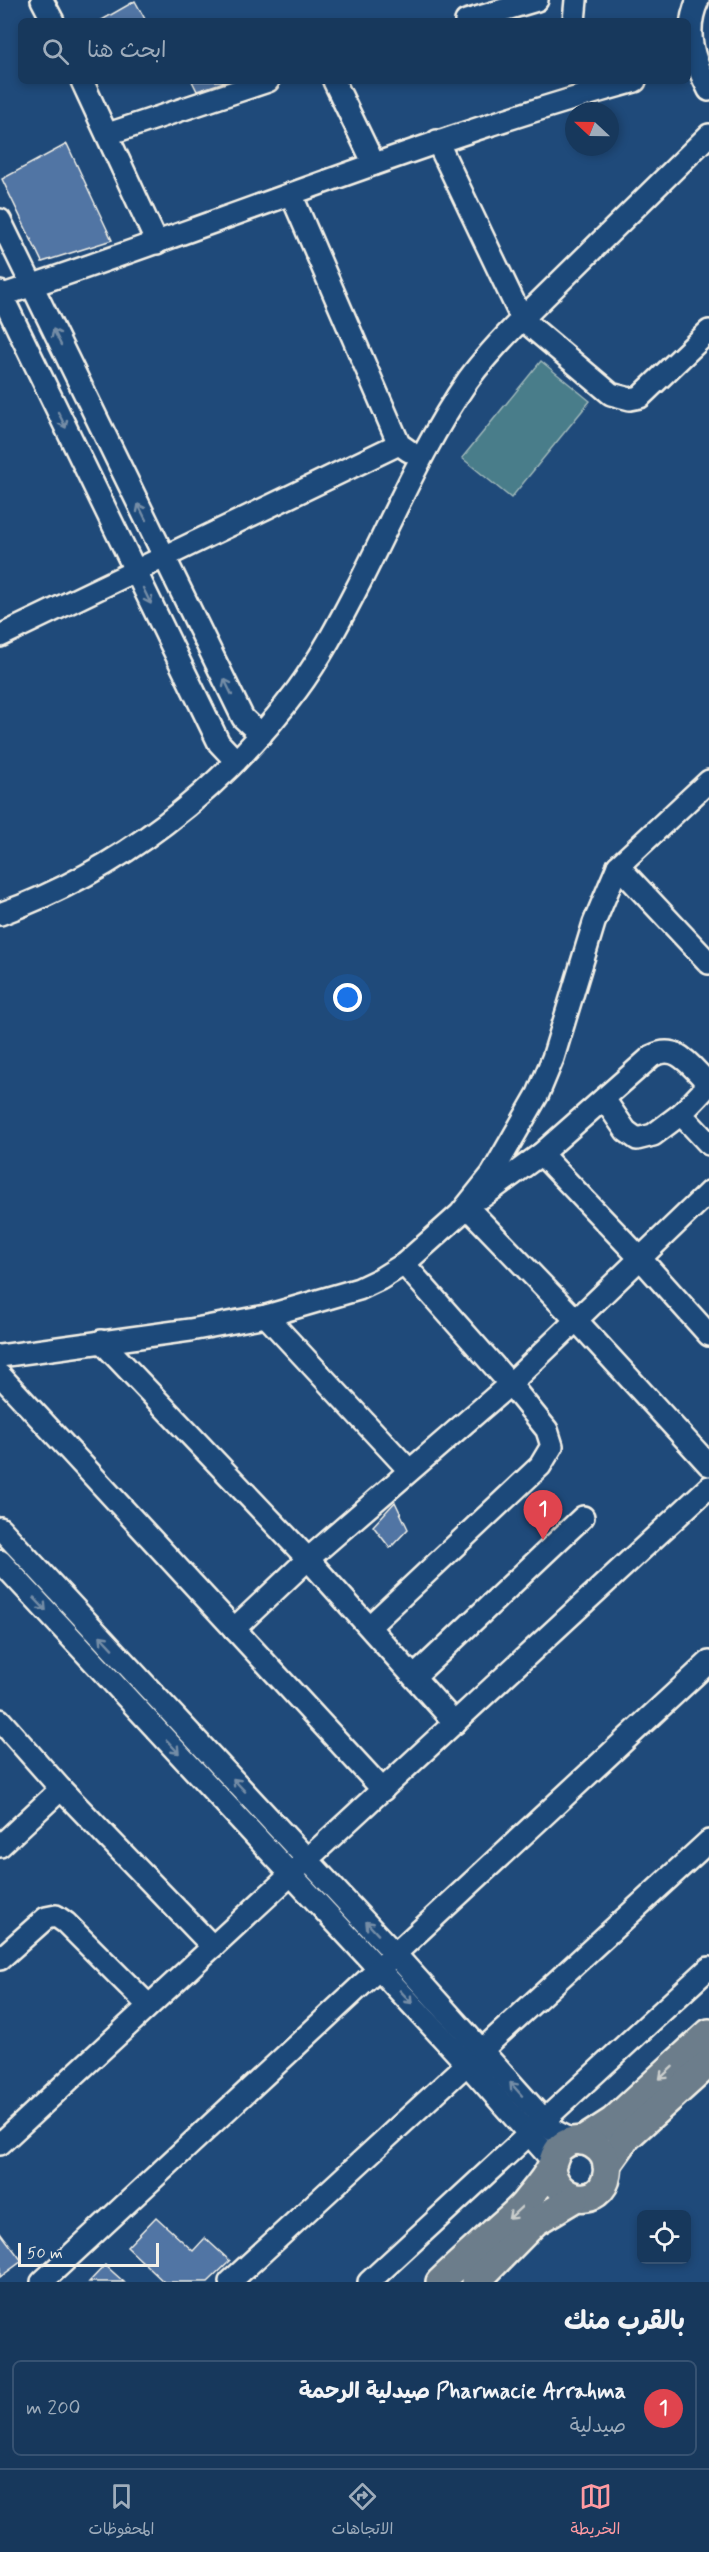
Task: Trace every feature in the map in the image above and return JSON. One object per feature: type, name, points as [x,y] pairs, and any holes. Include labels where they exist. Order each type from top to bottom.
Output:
[{"type":"main road","points":[[440,2282],[522,2206],[561,2147],[578,2141],[613,2121],[709,2033]]},
{"type":"main road","points":[[476,2282],[535,2222],[575,2198],[590,2195],[602,2187],[606,2180],[608,2165],[627,2137],[709,2063]]},
{"type":"main road","points":[[578,2141],[599,2148],[608,2165]]},
{"type":"main road","points":[[551,2163],[555,2184],[567,2195],[575,2198]]},
{"type":"street","points":[[42,0],[51,18]]},
{"type":"street","points":[[476,18],[537,0]]},
{"type":"street","points":[[574,18],[576,0]]},
{"type":"street","points":[[698,0],[693,11],[692,66],[709,90]]},
{"type":"street","points":[[83,84],[157,243]]},
{"type":"street","points":[[108,134],[259,84]]},
{"type":"street","points":[[335,84],[374,164]]},
{"type":"street","points":[[236,761],[219,743],[0,294],[157,243],[579,89],[614,84]]},
{"type":"street","points":[[0,914],[79,879],[132,848],[187,807],[261,735],[298,689],[330,637],[420,458],[469,380],[492,349],[709,135]]},
{"type":"street","points":[[437,141],[522,319],[611,394],[630,399],[640,398],[709,331]]},
{"type":"street","points":[[291,194],[399,444],[420,458]]},
{"type":"street","points":[[0,220],[243,718],[261,735]]},
{"type":"street","points":[[0,636],[399,444]]},
{"type":"street","points":[[464,1211],[492,1174],[538,1094],[553,1058],[594,922],[618,866],[707,787]]},
{"type":"street","points":[[618,866],[709,963]]},
{"type":"street","points":[[0,1356],[190,1330],[266,1316],[359,1288],[380,1279],[404,1264],[464,1211],[542,1154],[652,1056],[662,1051],[673,1051],[705,1080],[703,1091],[681,1114],[652,1135],[638,1139],[626,1131],[604,1100]]},
{"type":"street","points":[[681,1114],[709,1144]]},
{"type":"street","points":[[542,1154],[709,1335]]},
{"type":"street","points":[[234,1629],[308,1559],[510,1384],[709,1192]]},
{"type":"street","points":[[464,1211],[577,1321],[709,1465]]},
{"type":"street","points":[[370,1626],[540,1466],[552,1446],[547,1430],[510,1384],[404,1264]]},
{"type":"street","points":[[266,1316],[409,1470]]},
{"type":"street","points":[[101,1341],[308,1559],[455,1723]]},
{"type":"street","points":[[0,1375],[383,1790]]},
{"type":"street","points":[[0,2144],[709,1487]]},
{"type":"street","points":[[414,1677],[583,1517]]},
{"type":"street","points":[[0,1528],[395,1954],[475,2057],[537,2127],[551,2163]]},
{"type":"street","points":[[0,1561],[379,1968],[475,2057]]},
{"type":"street","points":[[42,2282],[709,1662]]},
{"type":"street","points":[[1,1722],[213,1947]]},
{"type":"street","points":[[0,1846],[62,1789]]},
{"type":"street","points":[[230,2282],[709,1841]]},
{"type":"street","points":[[0,1959],[46,1918],[56,1916],[66,1923],[148,2006]]},
{"type":"street","points":[[369,2282],[709,1968]]},
{"type":"street","points":[[537,2127],[578,2141]]},
{"type":"green space","points":[[541,361],[590,401],[511,498],[462,458]]},
{"type":"building","points":[[135,1],[144,18],[105,18]]},
{"type":"building","points":[[194,84],[218,84],[197,91]]},
{"type":"building","points":[[67,144],[112,240],[42,262],[2,179]]},
{"type":"building","points":[[395,1502],[408,1529],[390,1548],[373,1526]]},
{"type":"building","points":[[156,2217],[193,2251],[205,2238],[230,2261],[208,2282],[164,2282],[127,2247]]},
{"type":"building","points":[[0,2232],[22,2261],[0,2277]]},
{"type":"building","points":[[105,2265],[124,2282],[89,2282]]},
{"type":"place","name":"Pharmacie Arrahma صيدلية الرحمة","points":[[543,1540]]}]
